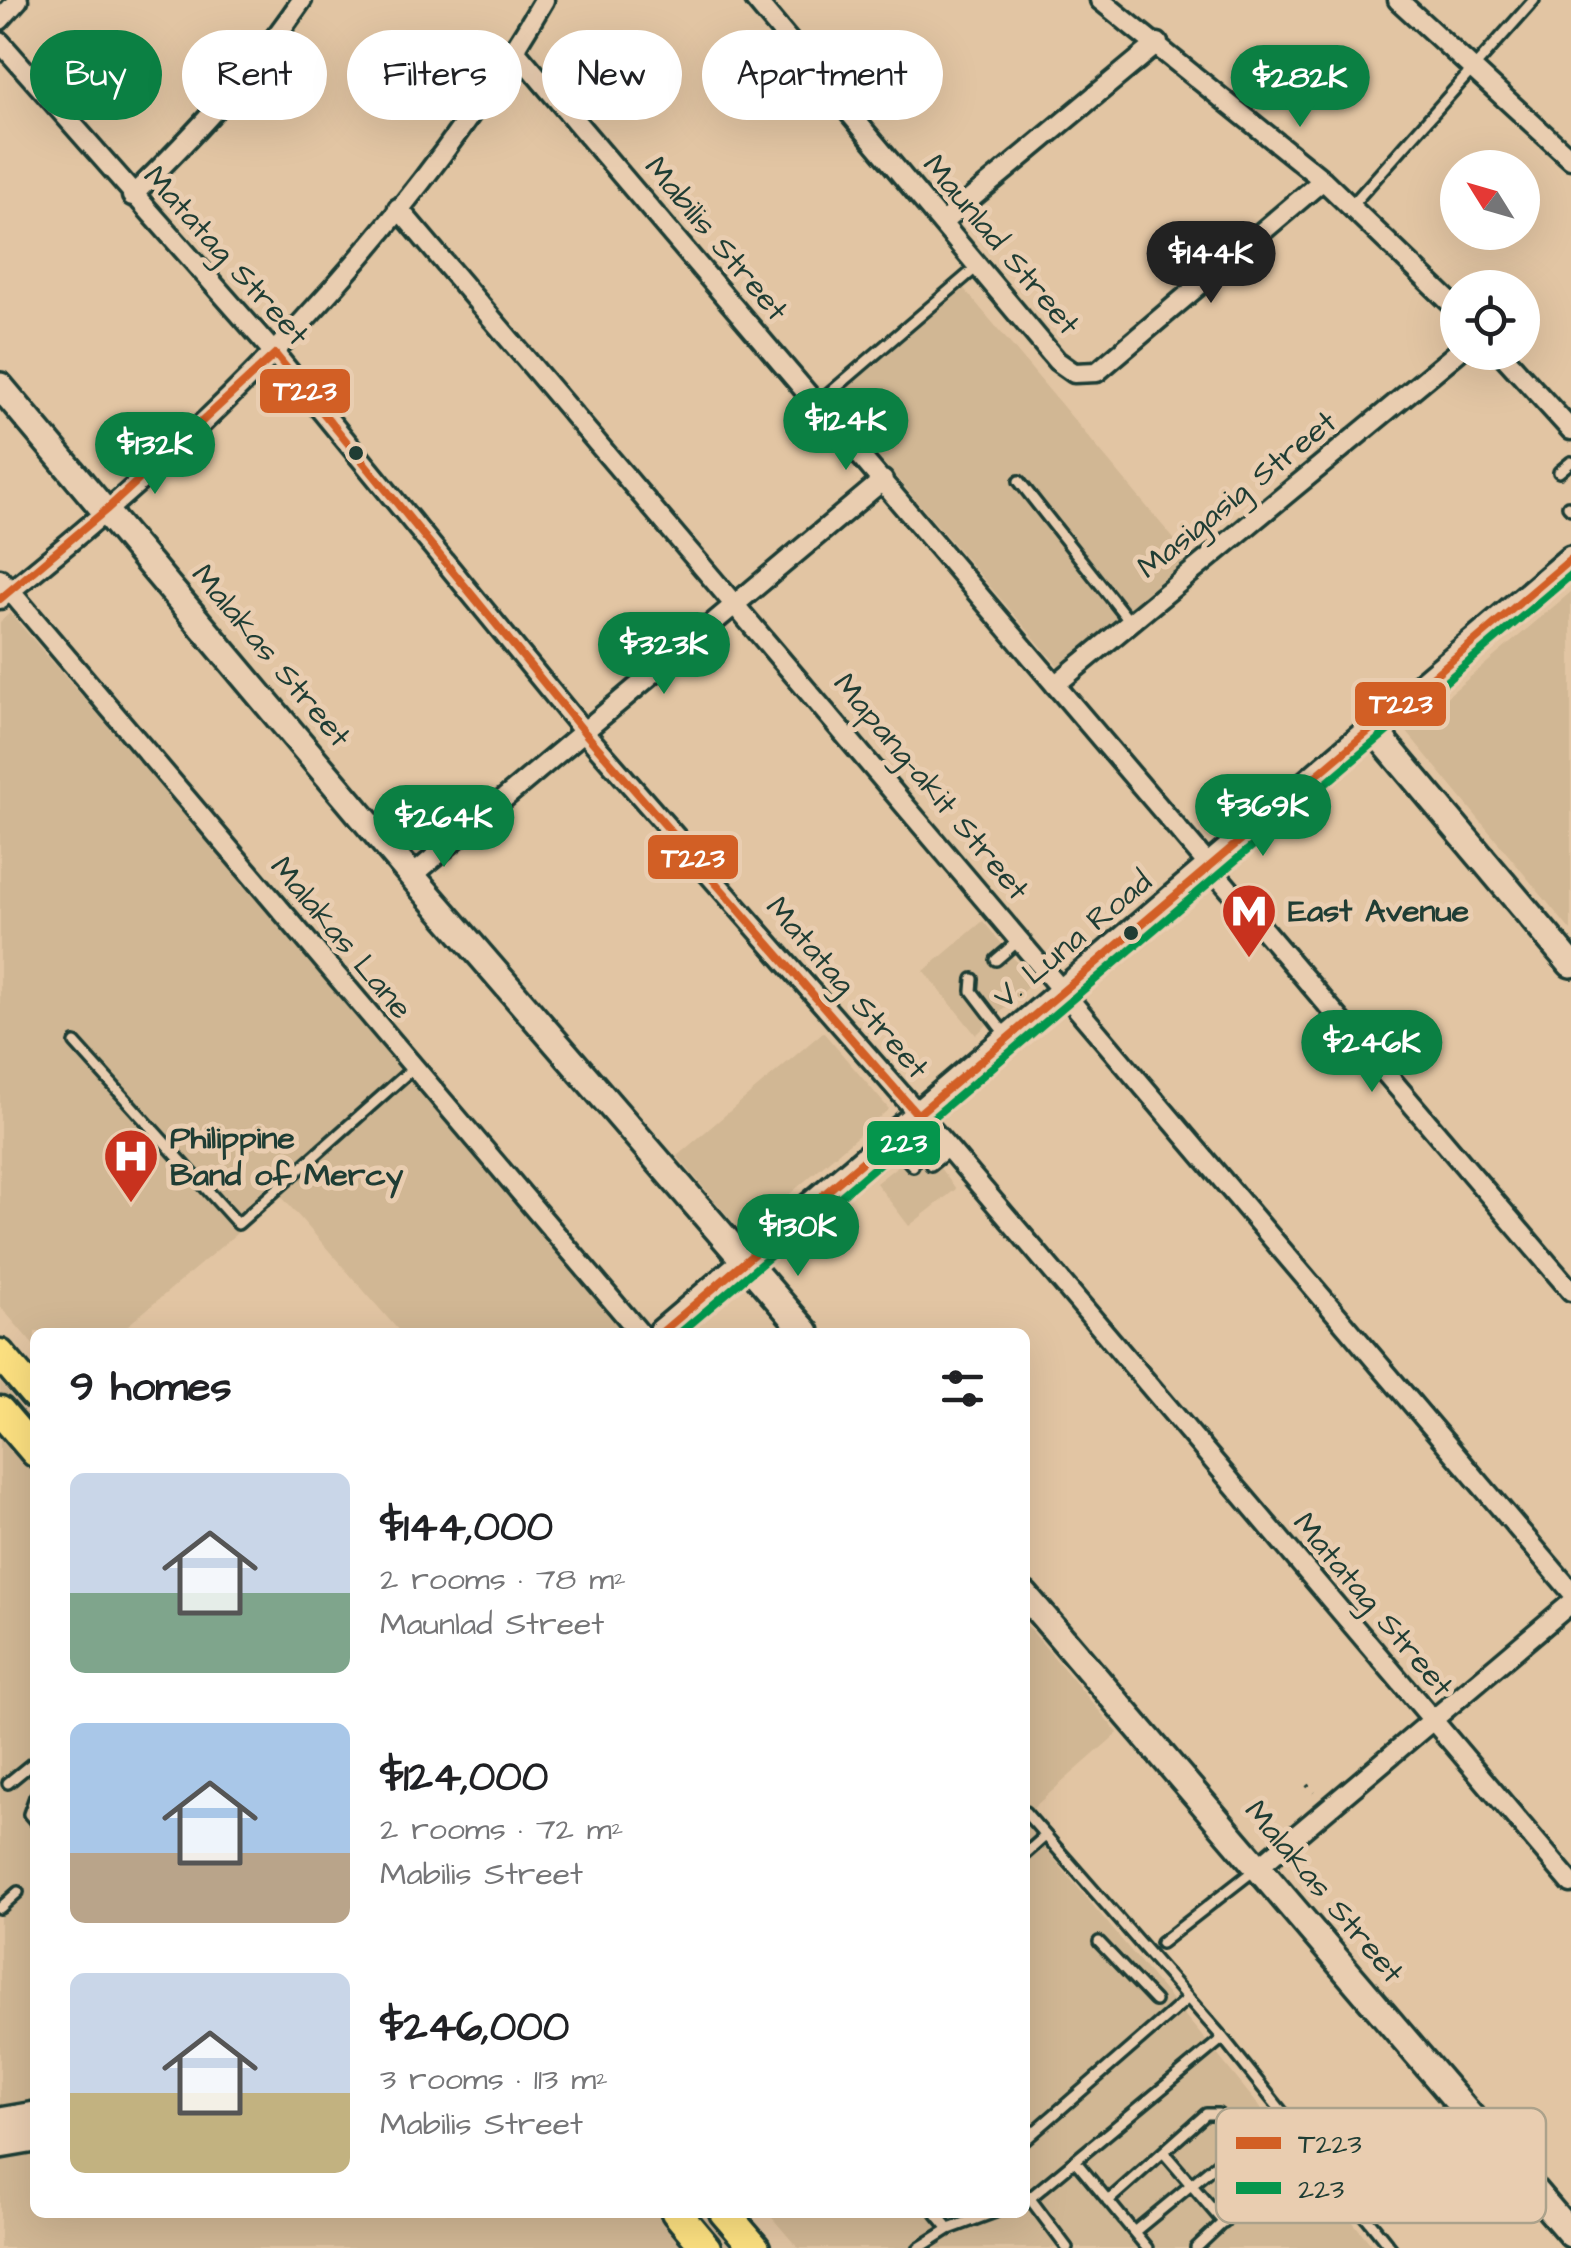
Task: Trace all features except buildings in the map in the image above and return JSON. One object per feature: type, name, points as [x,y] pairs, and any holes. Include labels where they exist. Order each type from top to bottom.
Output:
[{"type":"main road","points":[[0,1354],[30,1390]]},
{"type":"main road","points":[[0,1411],[30,1446]]},
{"type":"main road","points":[[681,2218],[706,2248]]},
{"type":"main road","points":[[729,2218],[755,2248]]},
{"type":"street","points":[[0,20],[18,0]]},
{"type":"street","points":[[132,196],[204,122],[274,41],[302,0]]},
{"type":"street","points":[[522,38],[544,0]]},
{"type":"street","name":"Maunlad Street","points":[[756,0],[1057,361],[1074,373],[1096,372],[1323,180]]},
{"type":"street","points":[[1100,0],[1158,42],[1323,180],[1440,293]]},
{"type":"street","points":[[1398,0],[1571,159]]},
{"type":"street","name":"Matatag Street","points":[[0,42],[132,196],[276,354],[585,733],[950,1150],[1571,1883]]},
{"type":"street","points":[[943,222],[1158,42]]},
{"type":"street","name":"Mabilis Street","points":[[522,58],[1571,1292]]},
{"type":"street","points":[[3,590],[106,510],[276,354],[398,208],[463,120]]},
{"type":"street","name":"Mapang-akit Street","points":[[398,208],[737,602],[1571,1591]]},
{"type":"street","name":"Masigasig Street","points":[[1055,685],[1440,367]]},
{"type":"street","points":[[1516,370],[1571,430]]},
{"type":"street","name":"Malakas Street","points":[[0,386],[412,876],[803,1328]]},
{"type":"street","points":[[412,876],[884,480]]},
{"type":"street","name":"V. Luna Road","points":[[667,1328],[1571,559]]},
{"type":"street","name":"Malakas Lane","points":[[3,590],[410,1072],[635,1328]]},
{"type":"street","points":[[1373,729],[1571,964]]},
{"type":"street","name":"Malakas Street","points":[[1030,1600],[1465,2108]]},
{"type":"street","points":[[1260,1866],[1571,1604]]},
{"type":"street","points":[[0,2121],[30,2117]]},
{"type":"street","points":[[0,2144],[30,2140]]},
{"type":"street","name":"Malakas Street","points":[[1546,2204],[1571,2234]]},
{"type":"lane","points":[[1351,206],[1534,0]]},
{"type":"lane","points":[[817,404],[979,265]]},
{"type":"lane","points":[[1559,472],[1571,462]]},
{"type":"lane","points":[[1019,480],[1130,622]]},
{"type":"lane","points":[[996,960],[1020,940]]},
{"type":"lane","points":[[973,979],[972,991],[1008,1038]]},
{"type":"lane","points":[[75,1043],[238,1224],[410,1072]]},
{"type":"lane","points":[[888,1139],[914,1166]]},
{"type":"lane","points":[[932,1165],[950,1150]]},
{"type":"lane","points":[[8,1784],[30,1765]]},
{"type":"lane","points":[[1030,1819],[1188,1998],[1278,2108]]},
{"type":"lane","points":[[1030,1850],[1044,1838]]},
{"type":"lane","points":[[1161,1943],[1260,1866]]},
{"type":"lane","points":[[0,1908],[18,1892]]},
{"type":"lane","points":[[1099,1942],[1155,2001]]},
{"type":"lane","points":[[1030,2136],[1188,1998]]},
{"type":"lane","points":[[1030,2199],[1222,2038]]},
{"type":"lane","points":[[1108,2201],[1212,2112],[1216,2116]]},
{"type":"lane","points":[[1164,2153],[1216,2214]]},
{"type":"lane","points":[[1076,2162],[1147,2248]]},
{"type":"lane","points":[[1134,2232],[1216,2164]]},
{"type":"lane","points":[[1030,2203],[1066,2248]]},
{"type":"lane","points":[[941,2218],[949,2228]]},
{"type":"lane","points":[[919,2248],[949,2228],[978,2218]]},
{"type":"lane","points":[[1196,2248],[1224,2223]]},
{"type":"lane","points":[[1371,2223],[1391,2248]]},
{"type":"shaded area","points":[[961,285],[1189,557],[1059,667],[828,398]]},
{"type":"shaded area","points":[[1571,592],[1571,931],[1406,731]]},
{"type":"shaded area","points":[[10,613],[624,1322],[617,1328],[396,1328],[281,1196],[125,1328],[30,1328],[30,1341],[0,1306],[0,622]]},
{"type":"shaded area","points":[[983,921],[1033,982],[976,1035],[924,971]]},
{"type":"shaded area","points":[[823,1032],[889,1109],[743,1234],[677,1156]]},
{"type":"shaded area","points":[[923,1146],[956,1189],[909,1226],[876,1183]]},
{"type":"shaded area","points":[[0,1382],[30,1418],[30,2218],[707,2218],[733,2248],[0,2248]]},
{"type":"shaded area","points":[[1030,1629],[1118,1733],[1030,1811]]},
{"type":"shaded area","points":[[1030,1830],[1261,2108],[1216,2108],[1216,2223],[1354,2223],[1374,2248],[798,2248],[772,2218],[1030,2218]]},
{"type":"transit line","name":"T223","points":[[0,599],[106,510],[275,354],[585,733],[917,1114]]},
{"type":"transit line","name":"T223","points":[[667,1328],[1571,559]]},
{"type":"transit line","name":"223","points":[[686,1328],[1571,575]]},
{"type":"place","name":"East Avenue","points":[[1249,960]]},
{"type":"place","name":"Philippine Band of Mercy","points":[[131,1205]]}]
